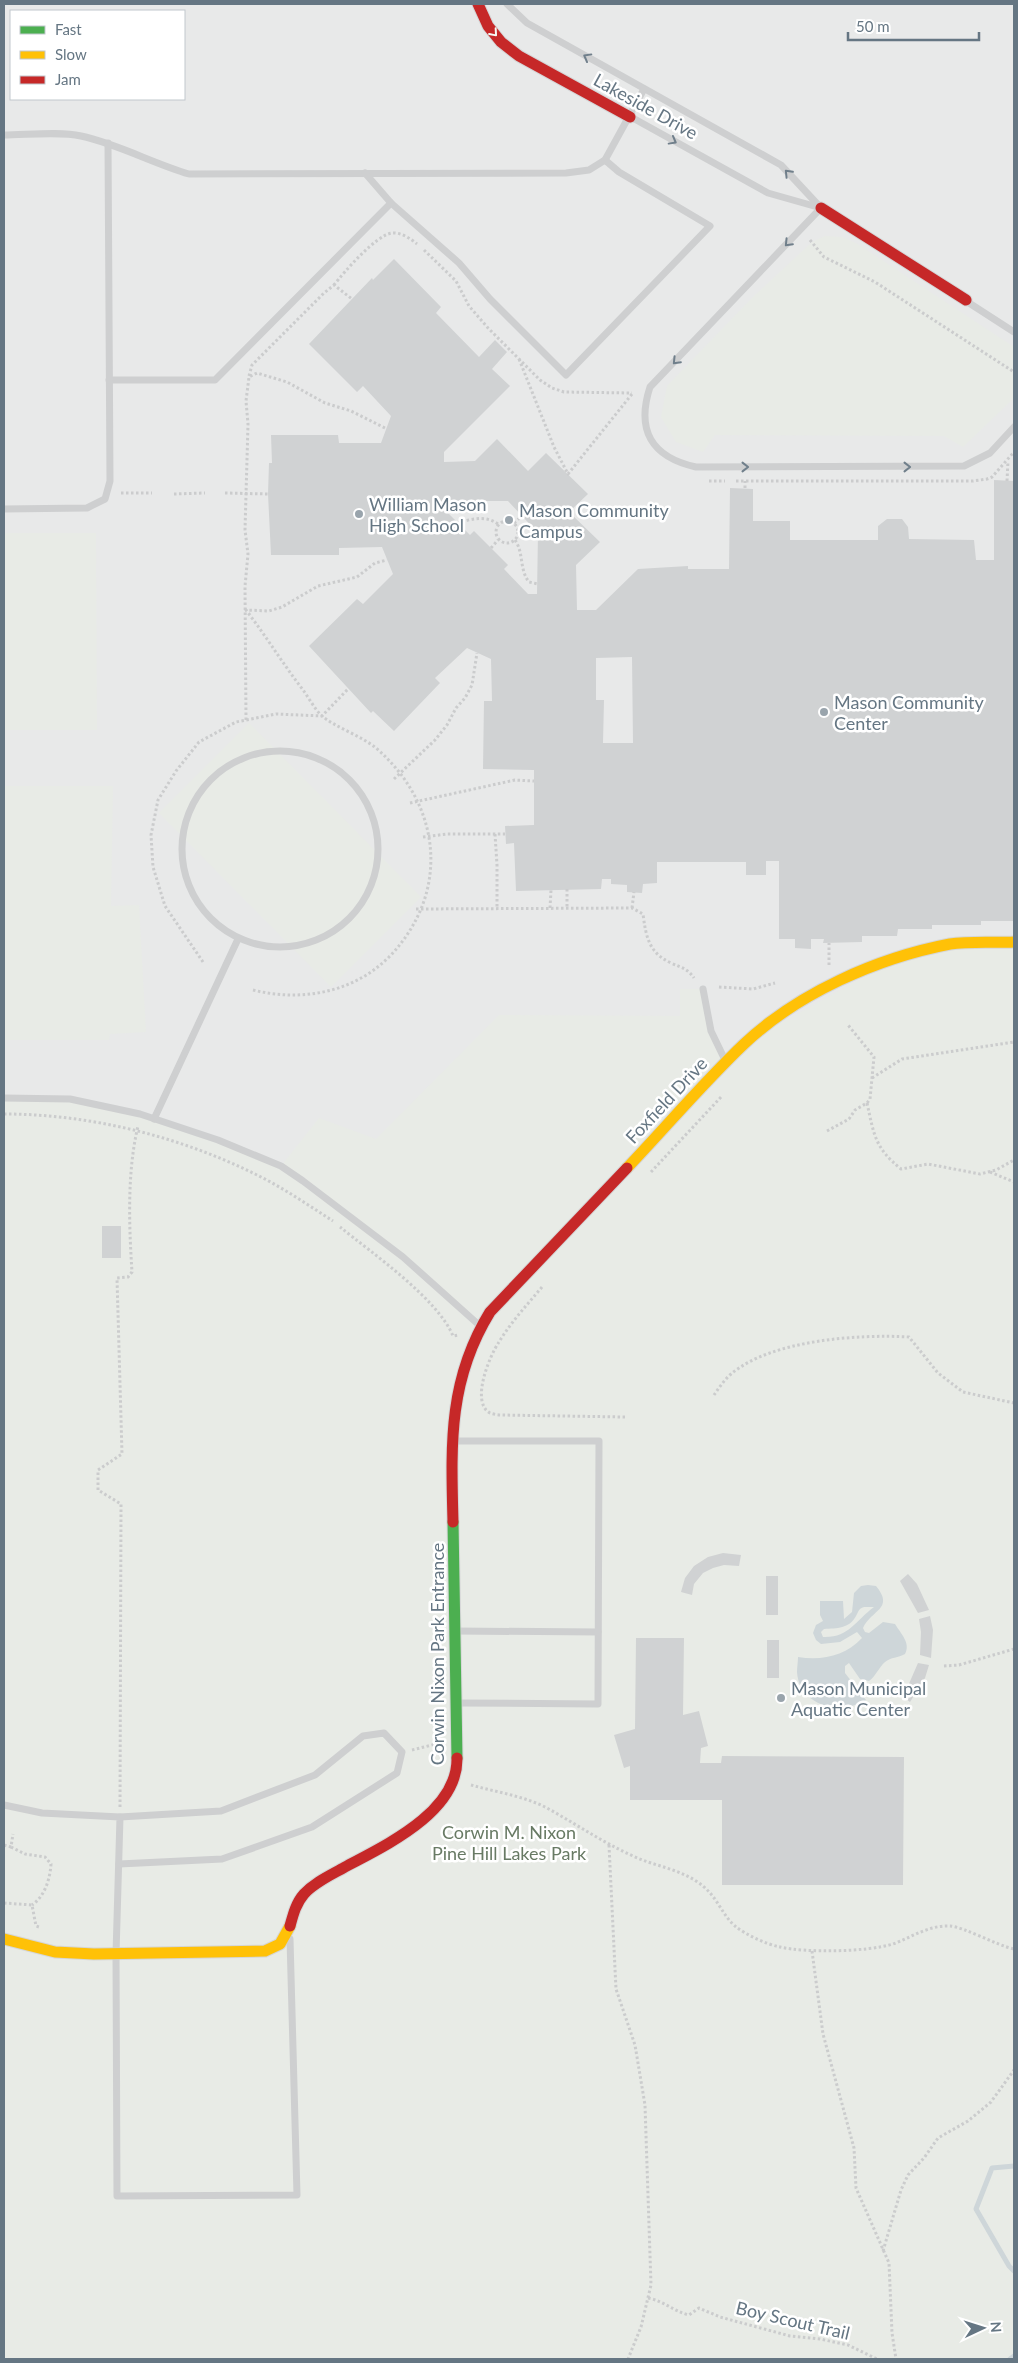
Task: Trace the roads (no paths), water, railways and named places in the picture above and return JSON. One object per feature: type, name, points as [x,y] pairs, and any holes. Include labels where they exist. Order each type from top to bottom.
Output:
[{"type":"street","name":"Lakeside Drive","points":[[478,4],[488,26],[501,42],[519,56],[630,117]]},
{"type":"street","name":"Lakeside Drive","points":[[821,208],[966,300]]},
{"type":"street","name":"Foxfield Drive","points":[[453,1419],[469,1353],[480,1326],[490,1312],[745,1043],[794,1006],[841,978],[898,958],[951,944],[1014,942]]},
{"type":"street","name":"Corwin Nixon Park Entrance","points":[[4,1939],[55,1952],[116,1954],[265,1951],[276,1948],[284,1941],[297,1904],[315,1884],[406,1830],[427,1815],[445,1797],[453,1780],[457,1762],[451,1442],[453,1419]]},
{"type":"lane","name":"Lakeside Drive","points":[[507,4],[527,23],[781,166],[821,208]]},
{"type":"lane","points":[[4,135],[78,135],[108,143],[158,165],[189,174],[566,173],[589,170],[605,160],[644,89]]},
{"type":"lane","name":"Lakeside Drive","points":[[630,117],[768,193],[821,208]]},
{"type":"lane","points":[[4,509],[87,508],[105,499],[110,482],[108,143]]},
{"type":"lane","points":[[365,174],[391,203],[459,263],[490,299],[566,375],[710,226],[619,172],[605,160]]},
{"type":"lane","points":[[109,380],[215,380],[391,203]]},
{"type":"lane","points":[[821,208],[650,387],[644,407],[645,424],[650,440],[662,452],[679,464],[696,468],[964,466],[990,453],[1014,427]]},
{"type":"lane","name":"Lakeside Drive","points":[[966,300],[1014,332]]},
{"type":"lane","points":[[285,751],[315,757],[342,773],[363,797],[375,826],[378,857],[370,888],[354,915],[329,935],[300,946],[268,948],[238,939],[213,922],[194,898],[184,870],[182,840],[189,811],[205,785],[228,765],[256,754],[285,751]]},
{"type":"lane","points":[[154,1119],[238,939]]},
{"type":"lane","points":[[703,989],[711,1031],[726,1062]]},
{"type":"lane","points":[[4,1098],[70,1099],[154,1119],[218,1140],[281,1166],[303,1180],[403,1257],[480,1326]]},
{"type":"lane","points":[[451,1442],[599,1441],[598,1704],[457,1703]]},
{"type":"lane","points":[[456,1631],[598,1632]]},
{"type":"lane","points":[[4,1805],[42,1813],[120,1817],[221,1811],[315,1775],[363,1736],[384,1733],[402,1752],[397,1773],[312,1827],[222,1859],[119,1864]]},
{"type":"lane","points":[[120,1817],[116,1954],[117,2196],[297,2196],[289,1930]]},
{"type":"waterway","points":[[1014,2166],[992,2168],[976,2209],[1009,2266],[1014,2271]]},
{"type":"waterway","points":[[1010,2359],[1014,2356]]},
{"type":"place","name":"William Mason High School","points":[[359,514]]},
{"type":"place","name":"Mason Community Campus","points":[[509,520]]},
{"type":"place","name":"Mason Community Center","points":[[824,712]]},
{"type":"place","name":"Mason Municipal Aquatic Center","points":[[781,1698]]},
{"type":"park label","name":"Corwin M. Nixon Pine Hill Lakes Park","points":[[509,1842]]}]
